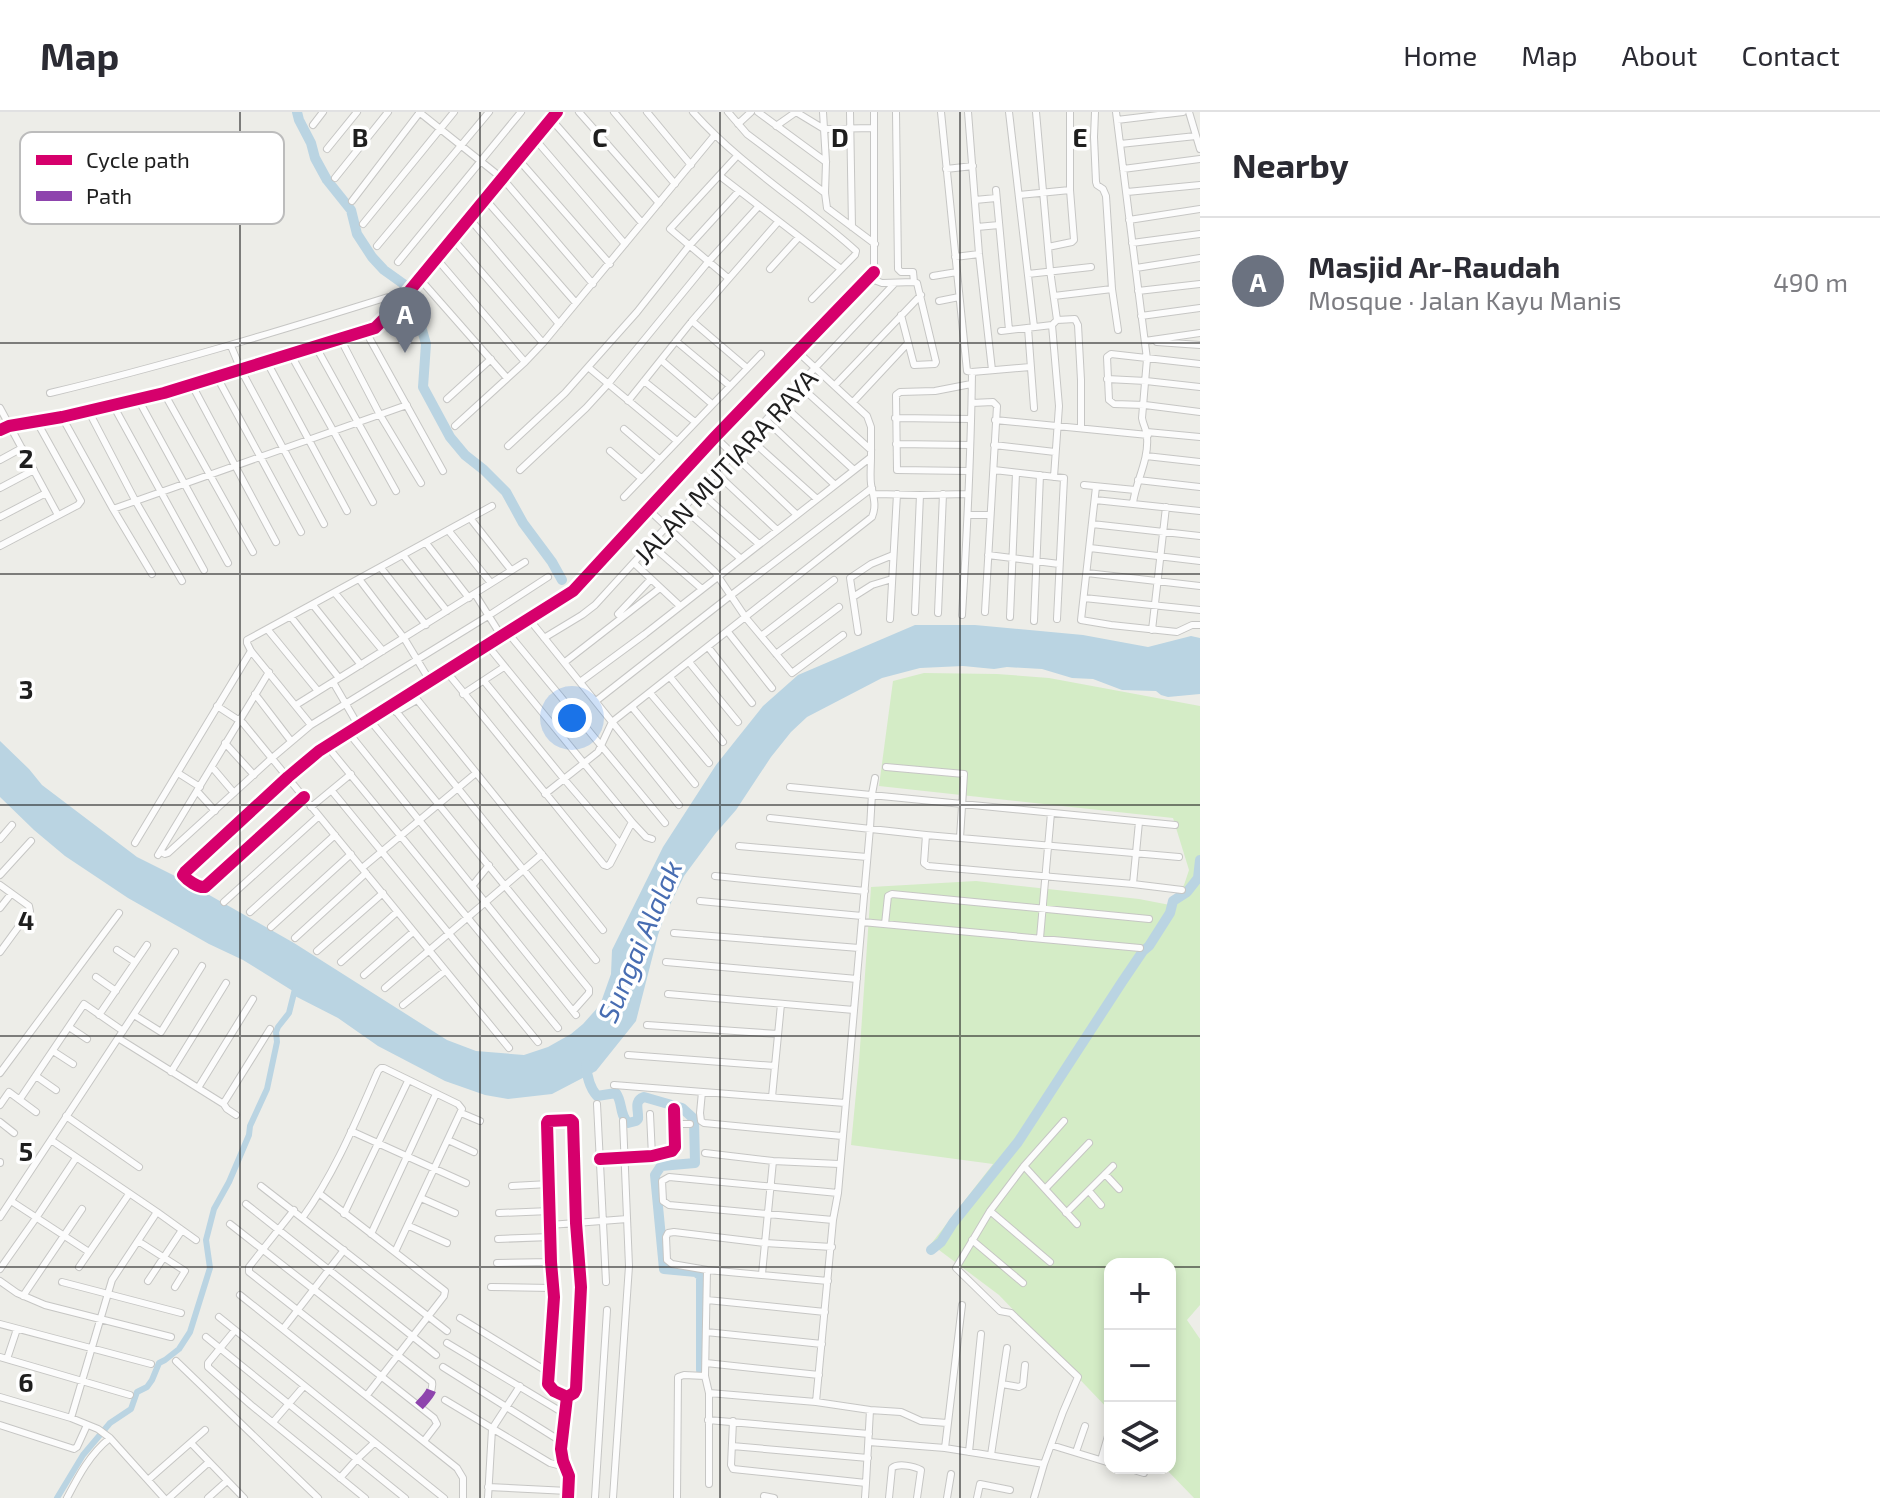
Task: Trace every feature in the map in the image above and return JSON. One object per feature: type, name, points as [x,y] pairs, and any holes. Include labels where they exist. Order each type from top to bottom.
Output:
[{"type":"street","points":[[313,125],[323,112]]},
{"type":"street","points":[[327,149],[357,112]]},
{"type":"street","points":[[335,178],[388,112]]},
{"type":"street","points":[[352,201],[420,112],[503,179],[593,284]]},
{"type":"street","points":[[363,224],[454,112]]},
{"type":"street","points":[[377,246],[489,112]]},
{"type":"street","points":[[398,262],[521,112]]},
{"type":"street","points":[[0,430],[164,393],[379,326],[557,112]]},
{"type":"street","points":[[579,112],[659,203]]},
{"type":"street","points":[[614,112],[675,184]]},
{"type":"street","points":[[647,112],[691,165]]},
{"type":"street","points":[[693,112],[737,156],[856,251],[812,299]]},
{"type":"street","points":[[728,112],[747,134],[825,193]]},
{"type":"street","points":[[738,124],[751,112]]},
{"type":"street","points":[[758,112],[826,162]]},
{"type":"street","points":[[776,126],[796,112],[824,129],[874,128]]},
{"type":"street","points":[[823,112],[827,208],[875,244]]},
{"type":"street","points":[[850,112],[852,227]]},
{"type":"street","points":[[874,112],[876,281],[914,282]]},
{"type":"street","points":[[896,112],[898,268],[901,272],[913,272],[936,364],[914,365],[901,315]]},
{"type":"street","points":[[941,112],[966,368],[972,372],[1030,367]]},
{"type":"street","points":[[968,112],[992,370]]},
{"type":"street","points":[[1009,112],[1028,274],[1034,408]]},
{"type":"street","points":[[1036,112],[1054,296],[1057,378],[1054,477]]},
{"type":"street","points":[[1048,247],[1074,240],[1070,190],[1070,112]]},
{"type":"street","points":[[1095,112],[1096,182],[1106,196],[1118,330]]},
{"type":"street","points":[[1133,503],[1146,456],[1147,433],[1142,418],[1147,359],[1117,116],[1183,112]]},
{"type":"street","points":[[1189,112],[1200,149]]},
{"type":"street","points":[[551,119],[642,223]]},
{"type":"street","points":[[455,426],[543,343],[714,136]]},
{"type":"street","points":[[1120,144],[1196,136]]},
{"type":"street","points":[[535,139],[625,244]]},
{"type":"street","points":[[728,278],[670,229],[737,156]]},
{"type":"street","points":[[518,159],[610,264]]},
{"type":"street","points":[[1123,169],[1200,159]]},
{"type":"street","points":[[946,169],[973,166]]},
{"type":"street","points":[[720,176],[841,269]]},
{"type":"street","points":[[1127,192],[1200,185]]},
{"type":"street","points":[[1019,195],[1070,190]]},
{"type":"street","points":[[508,446],[560,398],[739,191]]},
{"type":"street","points":[[975,200],[996,194],[1005,330],[1075,319],[1078,325],[1081,428]]},
{"type":"street","points":[[486,200],[576,303]]},
{"type":"street","points":[[520,470],[608,384],[708,262],[758,207]]},
{"type":"street","points":[[817,219],[827,208]]},
{"type":"street","points":[[1129,220],[1200,209]]},
{"type":"street","points":[[469,218],[559,324]]},
{"type":"street","points":[[628,401],[778,222]]},
{"type":"street","points":[[977,227],[999,225]]},
{"type":"street","points":[[1132,243],[1200,234]]},
{"type":"street","points":[[770,269],[799,237]]},
{"type":"street","points":[[452,238],[543,343]]},
{"type":"street","points":[[955,257],[979,254]]},
{"type":"street","points":[[436,258],[525,362]]},
{"type":"street","points":[[1136,268],[1200,258]]},
{"type":"street","points":[[1028,274],[1091,267]]},
{"type":"street","points":[[304,797],[205,887],[183,875],[288,777],[327,746],[573,591],[715,437],[874,272]]},
{"type":"street","points":[[933,276],[957,272]]},
{"type":"street","points":[[418,280],[507,378]]},
{"type":"street","name":"JALAN MUTIARA RAYA","points":[[544,638],[587,611],[895,283]]},
{"type":"street","points":[[1138,291],[1200,284]]},
{"type":"street","points":[[1054,296],[1112,289]]},
{"type":"street","points":[[50,393],[231,346],[388,297],[406,295]]},
{"type":"street","points":[[835,385],[921,295]]},
{"type":"street","points":[[939,301],[959,297]]},
{"type":"street","points":[[1141,316],[1200,308]]},
{"type":"street","points":[[692,321],[747,368]]},
{"type":"street","points":[[366,332],[443,471]]},
{"type":"street","points":[[1145,341],[1200,333]]},
{"type":"street","points":[[341,340],[380,415],[421,483]]},
{"type":"street","points":[[676,341],[730,386]]},
{"type":"street","points":[[1145,341],[1200,345]]},
{"type":"street","points":[[853,402],[908,343]]},
{"type":"street","points":[[231,346],[324,524]]},
{"type":"street","points":[[316,347],[396,491]]},
{"type":"street","points":[[545,794],[598,752],[612,722],[875,512],[870,423],[864,412],[798,352]]},
{"type":"street","points":[[624,497],[761,354]]},
{"type":"street","points":[[291,355],[373,502]]},
{"type":"street","points":[[1200,364],[1109,355],[1107,379],[1111,403],[1200,412]]},
{"type":"street","points":[[447,399],[491,359]]},
{"type":"street","points":[[661,360],[712,404]]},
{"type":"street","points":[[267,362],[347,511]]},
{"type":"street","points":[[588,367],[677,441]]},
{"type":"street","points":[[962,615],[972,372]]},
{"type":"street","points":[[217,377],[301,532]]},
{"type":"street","points":[[1107,379],[1200,387]]},
{"type":"street","points":[[644,381],[695,422]]},
{"type":"street","points":[[969,471],[897,470],[895,418],[898,392],[935,391],[971,384]]},
{"type":"street","points":[[192,385],[276,542]]},
{"type":"street","points":[[800,386],[871,454]]},
{"type":"street","points":[[164,393],[253,552]]},
{"type":"street","points":[[138,399],[228,563]]},
{"type":"street","points":[[972,403],[995,402],[997,406],[985,612]]},
{"type":"street","points":[[782,404],[854,470]]},
{"type":"street","points":[[113,405],[204,570]]},
{"type":"street","points":[[113,509],[407,405]]},
{"type":"street","points":[[0,408],[58,515]]},
{"type":"street","points":[[88,410],[182,581]]},
{"type":"street","points":[[62,417],[152,574]]},
{"type":"street","points":[[895,418],[971,419]]},
{"type":"street","points":[[766,420],[835,485]]},
{"type":"street","points":[[995,420],[1200,437]]},
{"type":"street","points":[[0,546],[81,501],[37,422]]},
{"type":"street","points":[[624,429],[659,459]]},
{"type":"street","points":[[715,437],[796,514]]},
{"type":"street","points":[[749,438],[817,499]]},
{"type":"street","points":[[896,444],[970,445]]},
{"type":"street","points":[[994,445],[1055,452]]},
{"type":"street","points":[[0,460],[22,448]]},
{"type":"street","points":[[610,451],[641,478]]},
{"type":"street","points":[[580,682],[871,454]]},
{"type":"street","points":[[1146,456],[1200,462]]},
{"type":"street","points":[[0,488],[34,470]]},
{"type":"street","points":[[994,470],[1064,478],[1057,619]]},
{"type":"street","points":[[716,473],[777,530]]},
{"type":"street","points":[[1010,617],[1016,473]]},
{"type":"street","points":[[1034,621],[1040,475]]},
{"type":"street","points":[[1138,480],[1200,487]]},
{"type":"street","points":[[1084,485],[1135,490]]},
{"type":"street","points":[[1096,487],[1080,618],[1083,622],[1177,632],[1200,625]]},
{"type":"street","points":[[699,491],[759,544]]},
{"type":"street","points":[[596,701],[730,596],[874,491],[920,495],[968,494]]},
{"type":"street","points":[[0,517],[46,493]]},
{"type":"street","points":[[890,619],[897,494]]},
{"type":"street","points":[[938,613],[943,494]]},
{"type":"street","points":[[915,612],[920,495]]},
{"type":"street","points":[[1095,500],[1200,511]]},
{"type":"street","points":[[311,725],[251,651],[247,641],[492,506]]},
{"type":"street","points":[[1152,630],[1166,507]]},
{"type":"street","points":[[683,508],[740,558]]},
{"type":"street","points":[[649,510],[717,576],[746,618],[793,673],[843,635]]},
{"type":"street","points":[[968,515],[990,515]]},
{"type":"street","points":[[470,518],[511,570]]},
{"type":"street","points":[[1092,524],[1200,536]]},
{"type":"street","points":[[448,530],[491,583]]},
{"type":"street","points":[[426,543],[665,823]]},
{"type":"street","points":[[651,545],[702,589]]},
{"type":"street","points":[[1090,548],[1200,561]]},
{"type":"street","points":[[403,555],[447,611]]},
{"type":"street","points":[[858,632],[850,578],[871,564],[893,555]]},
{"type":"street","points":[[988,555],[1059,564]]},
{"type":"street","points":[[296,705],[525,562]]},
{"type":"street","points":[[634,563],[680,606]]},
{"type":"street","points":[[381,568],[426,625]]},
{"type":"street","points":[[1087,573],[1200,586]]},
{"type":"street","points":[[269,672],[160,853],[168,853],[311,725],[548,577]]},
{"type":"street","points":[[359,579],[404,638],[430,681]]},
{"type":"street","points":[[618,614],[651,579]]},
{"type":"street","points":[[853,597],[872,585],[892,579]]},
{"type":"street","points":[[761,636],[834,580]]},
{"type":"street","points":[[565,662],[660,588]]},
{"type":"street","points":[[335,593],[383,651]]},
{"type":"street","points":[[1084,598],[1200,610]]},
{"type":"street","points":[[313,605],[361,665]]},
{"type":"street","points":[[776,654],[839,607]]},
{"type":"street","points":[[291,617],[336,680],[358,725]]},
{"type":"street","points":[[529,619],[679,805]]},
{"type":"street","points":[[268,630],[318,691]]},
{"type":"street","points":[[728,632],[772,688]]},
{"type":"street","points":[[488,646],[632,822],[652,839]]},
{"type":"street","points":[[708,647],[752,703]]},
{"type":"street","points":[[135,843],[251,651]]},
{"type":"street","points":[[689,662],[738,722]]},
{"type":"street","points":[[463,694],[504,667]]},
{"type":"street","points":[[446,671],[604,865],[610,864],[632,822]]},
{"type":"street","points":[[670,677],[723,742]]},
{"type":"street","points":[[484,681],[620,844]]},
{"type":"street","points":[[411,692],[603,930]]},
{"type":"street","points":[[650,693],[709,763]]},
{"type":"street","points":[[255,694],[291,741]]},
{"type":"street","points":[[396,712],[417,700]]},
{"type":"street","points":[[391,705],[596,960]]},
{"type":"street","points":[[217,706],[239,720],[272,758],[509,1048]]},
{"type":"street","points":[[632,707],[695,784]]},
{"type":"street","points":[[348,732],[575,1013],[590,990],[369,719]]},
{"type":"street","points":[[225,743],[254,775]]},
{"type":"street","points":[[327,746],[558,1028]]},
{"type":"street","points":[[212,767],[234,793]]},
{"type":"street","points":[[886,767],[964,774],[960,838]]},
{"type":"street","points":[[178,773],[198,789],[215,811]]},
{"type":"street","points":[[295,938],[382,853],[476,773]]},
{"type":"street","points":[[311,807],[351,774]]},
{"type":"street","points":[[816,1402],[875,778]]},
{"type":"street","points":[[790,787],[1175,825]]},
{"type":"street","points":[[332,791],[538,1042]]},
{"type":"street","points":[[1040,938],[1051,813]]},
{"type":"street","points":[[224,902],[319,816]]},
{"type":"street","points":[[770,818],[1179,857]]},
{"type":"street","points":[[1133,884],[1139,822]]},
{"type":"street","points":[[0,839],[12,825]]},
{"type":"street","points":[[250,912],[335,835]]},
{"type":"street","points":[[926,835],[924,863],[928,866],[1182,890]]},
{"type":"street","points":[[0,875],[31,841]]},
{"type":"street","points":[[739,846],[867,857]]},
{"type":"street","points":[[271,927],[351,854]]},
{"type":"street","points":[[385,988],[542,854]]},
{"type":"street","points":[[473,885],[489,865]]},
{"type":"street","points":[[715,876],[865,891]]},
{"type":"street","points":[[0,885],[29,906],[30,911],[0,952]]},
{"type":"street","points":[[317,951],[383,893]]},
{"type":"street","points":[[0,908],[11,894]]},
{"type":"street","points":[[885,924],[887,898],[892,894],[1149,919]]},
{"type":"street","points":[[700,901],[885,924],[1140,948]]},
{"type":"street","points":[[341,962],[397,912]]},
{"type":"street","points":[[0,1073],[119,913]]},
{"type":"street","points":[[364,975],[413,932]]},
{"type":"street","points":[[674,933],[859,948]]},
{"type":"street","points":[[99,1015],[147,945]]},
{"type":"street","points":[[117,950],[135,962]]},
{"type":"street","points":[[0,1217],[175,952]]},
{"type":"street","points":[[666,962],[857,979]]},
{"type":"street","points":[[134,1015],[161,1032],[202,966]]},
{"type":"street","points":[[403,1005],[445,971]]},
{"type":"street","points":[[96,977],[116,991]]},
{"type":"street","points":[[171,1072],[226,983]]},
{"type":"street","points":[[668,994],[854,1010]]},
{"type":"street","points":[[198,1088],[253,999]]},
{"type":"street","points":[[20,1099],[84,1004],[123,1031]]},
{"type":"street","points":[[772,1097],[781,1004]]},
{"type":"street","points":[[647,1025],[778,1034]]},
{"type":"street","points":[[69,1027],[87,1039]]},
{"type":"street","points":[[223,1103],[270,1029]]},
{"type":"street","points":[[118,1038],[223,1103],[236,1115]]},
{"type":"street","points":[[53,1051],[73,1064]]},
{"type":"street","points":[[628,1055],[775,1066]]},
{"type":"street","points":[[303,1217],[320,1194],[380,1069],[384,1068],[462,1107],[395,1252]]},
{"type":"street","points":[[36,1076],[56,1090]]},
{"type":"street","points":[[344,1214],[408,1081]]},
{"type":"street","points":[[614,1085],[845,1103]]},
{"type":"street","points":[[0,1105],[9,1092],[36,1112]]},
{"type":"street","points":[[702,1092],[700,1113],[704,1123],[842,1136]]},
{"type":"street","points":[[371,1234],[436,1094]]},
{"type":"street","points":[[597,1104],[606,1282]]},
{"type":"street","points":[[600,1159],[652,1156],[674,1150],[674,1109]]},
{"type":"street","points":[[461,1113],[480,1121]]},
{"type":"street","points":[[650,1114],[652,1156]]},
{"type":"street","points":[[66,1116],[139,1167]]},
{"type":"street","points":[[572,1120],[581,1287],[576,1389],[567,1397],[549,1386],[554,1297],[547,1122],[572,1120]]},
{"type":"street","points":[[613,1498],[629,1266],[623,1121]]},
{"type":"street","points":[[1034,1498],[1078,1377],[1011,1313],[1000,1311],[956,1268],[990,1211],[1064,1121]]},
{"type":"street","points":[[0,1122],[14,1133]]},
{"type":"street","points":[[674,1124],[690,1124]]},
{"type":"street","points":[[351,1131],[466,1183]]},
{"type":"street","points":[[51,1140],[196,1240]]},
{"type":"street","points":[[448,1140],[474,1152]]},
{"type":"street","points":[[1045,1189],[1089,1143]]},
{"type":"street","points":[[705,1153],[773,1161],[839,1164]]},
{"type":"street","points":[[0,1269],[76,1158]]},
{"type":"street","points":[[762,1274],[773,1161]]},
{"type":"street","points":[[1024,1166],[1077,1224]]},
{"type":"street","points":[[1066,1213],[1113,1166]]},
{"type":"street","points":[[1105,1174],[1119,1189]]},
{"type":"street","points":[[833,1220],[669,1205],[663,1201],[662,1181],[669,1177],[838,1193]]},
{"type":"street","points":[[512,1186],[549,1184]]},
{"type":"street","points":[[261,1186],[447,1331]]},
{"type":"street","points":[[1089,1191],[1101,1205]]},
{"type":"street","points":[[79,1267],[129,1194]]},
{"type":"street","points":[[320,1194],[445,1291],[367,1395]]},
{"type":"street","points":[[421,1198],[455,1213]]},
{"type":"street","points":[[11,1201],[89,1252]]},
{"type":"street","points":[[246,1204],[436,1355]]},
{"type":"street","points":[[23,1296],[82,1209]]},
{"type":"street","points":[[294,1210],[262,1249],[249,1267],[249,1272],[437,1421],[436,1427],[424,1441]]},
{"type":"street","points":[[499,1213],[550,1211]]},
{"type":"street","points":[[990,1211],[1050,1262]]},
{"type":"street","points":[[71,1418],[112,1280],[157,1212]]},
{"type":"street","points":[[550,1225],[627,1219]]},
{"type":"street","points":[[230,1224],[432,1382],[431,1392],[419,1406]]},
{"type":"street","points":[[409,1226],[447,1243]]},
{"type":"street","points":[[148,1281],[182,1230]]},
{"type":"street","points":[[828,1281],[707,1270],[669,1262],[666,1237],[674,1232],[832,1247]]},
{"type":"street","points":[[498,1239],[551,1237]]},
{"type":"street","points":[[972,1240],[1023,1283]]},
{"type":"street","points":[[138,1241],[186,1272],[175,1287]]},
{"type":"street","points":[[283,1329],[344,1250]]},
{"type":"street","points":[[497,1263],[551,1262]]},
{"type":"street","points":[[707,1270],[705,1376],[709,1393],[709,1484]]},
{"type":"street","points":[[0,1281],[23,1296],[45,1305],[171,1337]]},
{"type":"street","points":[[62,1282],[181,1313]]},
{"type":"street","points":[[491,1287],[552,1288]]},
{"type":"street","points":[[240,1295],[461,1472],[463,1498]]},
{"type":"street","points":[[707,1300],[825,1312]]},
{"type":"street","points":[[945,1448],[962,1305]]},
{"type":"street","points":[[595,1498],[607,1310]]},
{"type":"street","points":[[219,1317],[442,1498]]},
{"type":"street","points":[[460,1318],[548,1372]]},
{"type":"street","points":[[0,1324],[151,1364]]},
{"type":"street","points":[[17,1329],[3,1358],[130,1395]]},
{"type":"street","points":[[235,1330],[208,1367],[365,1498]]},
{"type":"street","points":[[706,1332],[822,1344]]},
{"type":"street","points":[[969,1452],[981,1334]]},
{"type":"street","points":[[206,1337],[405,1498]]},
{"type":"street","points":[[447,1343],[565,1414]]},
{"type":"street","points":[[991,1455],[1007,1348]]},
{"type":"street","points":[[176,1361],[318,1498]]},
{"type":"street","points":[[706,1363],[819,1375]]},
{"type":"street","points":[[1002,1384],[1021,1387],[1025,1365]]},
{"type":"street","points":[[443,1367],[562,1442]]},
{"type":"street","points":[[677,1498],[677,1381],[681,1376],[705,1376]]},
{"type":"street","points":[[274,1421],[304,1386]]},
{"type":"street","points":[[488,1498],[492,1429],[520,1386]]},
{"type":"street","points":[[709,1393],[901,1412],[921,1421],[947,1423]]},
{"type":"street","points":[[0,1397],[98,1429],[166,1498],[209,1462]]},
{"type":"street","points":[[488,1487],[568,1494],[569,1476],[562,1458],[567,1397]]},
{"type":"street","points":[[445,1400],[550,1463],[565,1467]]},
{"type":"street","points":[[865,1498],[870,1410]]},
{"type":"street","points":[[708,1420],[869,1438],[1044,1464]]},
{"type":"street","points":[[733,1421],[733,1469],[866,1483]]},
{"type":"street","points":[[0,1425],[74,1449],[87,1425]]},
{"type":"street","points":[[1076,1452],[1085,1426]]},
{"type":"street","points":[[148,1480],[205,1430]]},
{"type":"street","points":[[67,1498],[86,1463],[108,1437]]},
{"type":"street","points":[[191,1443],[244,1498]]},
{"type":"street","points":[[340,1478],[374,1443]]},
{"type":"street","points":[[1051,1445],[1104,1461]]},
{"type":"street","points":[[732,1446],[868,1458]]},
{"type":"street","points":[[1101,1460],[1104,1450]]},
{"type":"street","points":[[889,1498],[892,1468],[896,1466],[921,1470],[917,1498]]},
{"type":"street","points":[[947,1498],[951,1474]]},
{"type":"street","points":[[208,1498],[227,1481]]},
{"type":"street","points":[[977,1498],[980,1484],[1010,1490]]},
{"type":"green space","points":[[924,673],[1049,678],[1200,706],[1200,1305],[1187,1320],[1200,1339],[1200,1498],[1194,1498],[1171,1474],[1176,1474],[1176,1258],[1104,1258],[1104,1405],[999,1295],[931,1244],[993,1164],[851,1145],[871,887],[976,881],[1170,905],[1184,885],[1189,870],[1173,818],[879,786],[893,681]]},
{"type":"water","name":"Sungai Alalak","points":[[915,625],[975,625],[1083,635],[1148,647],[1191,636],[1200,638],[1200,694],[1168,697],[1156,691],[1122,690],[1093,679],[1072,678],[1042,669],[920,668],[882,678],[807,717],[771,757],[736,810],[684,876],[658,935],[636,1021],[596,1071],[552,1094],[508,1099],[485,1095],[445,1081],[378,1046],[338,1018],[293,995],[296,993],[243,960],[128,898],[65,856],[0,797],[0,741],[42,785],[137,857],[294,943],[447,1040],[476,1051],[524,1055],[548,1047],[571,1034],[600,1005],[611,974],[612,950],[663,847],[716,765],[763,706],[798,675]]},
{"type":"waterway","points":[[297,112],[327,180],[351,210],[357,234],[384,270],[405,285],[426,344],[423,387],[450,437],[506,492],[562,580]]},
{"type":"waterway","points":[[931,1250],[941,1242],[1018,1142],[1122,982],[1149,946],[1170,913],[1173,901],[1187,892],[1198,878],[1200,860]]},
{"type":"waterway","points":[[57,1498],[83,1455],[110,1423],[131,1409],[137,1392],[147,1387],[159,1363],[179,1349],[190,1332],[210,1268],[206,1240],[214,1209],[229,1182],[267,1089],[277,1042],[276,1032],[289,1013],[296,985]]},
{"type":"waterway","points":[[586,1064],[594,1093],[597,1096],[616,1093],[628,1123],[638,1119],[638,1103],[644,1097],[682,1108],[694,1119],[695,1163],[661,1166],[655,1175],[664,1269],[696,1272],[701,1276],[701,1370]]},
{"type":"marked path","points":[[419,1406],[430,1392],[432,1382]]},
{"type":"cycle path","points":[[0,430],[164,393],[375,328],[397,306],[557,112]]},
{"type":"cycle path","points":[[304,797],[205,887],[183,875],[319,751],[573,591],[715,437],[874,272]]},
{"type":"cycle path","points":[[600,1159],[652,1156],[672,1151],[675,1147],[674,1109]]},
{"type":"cycle path","points":[[567,1397],[548,1384],[554,1297],[547,1123],[571,1120],[581,1287],[576,1389],[567,1397],[561,1449],[569,1476],[568,1498]]},
{"type":"place","name":"Masjid Ar-Raudah","points":[[405,353]]}]
